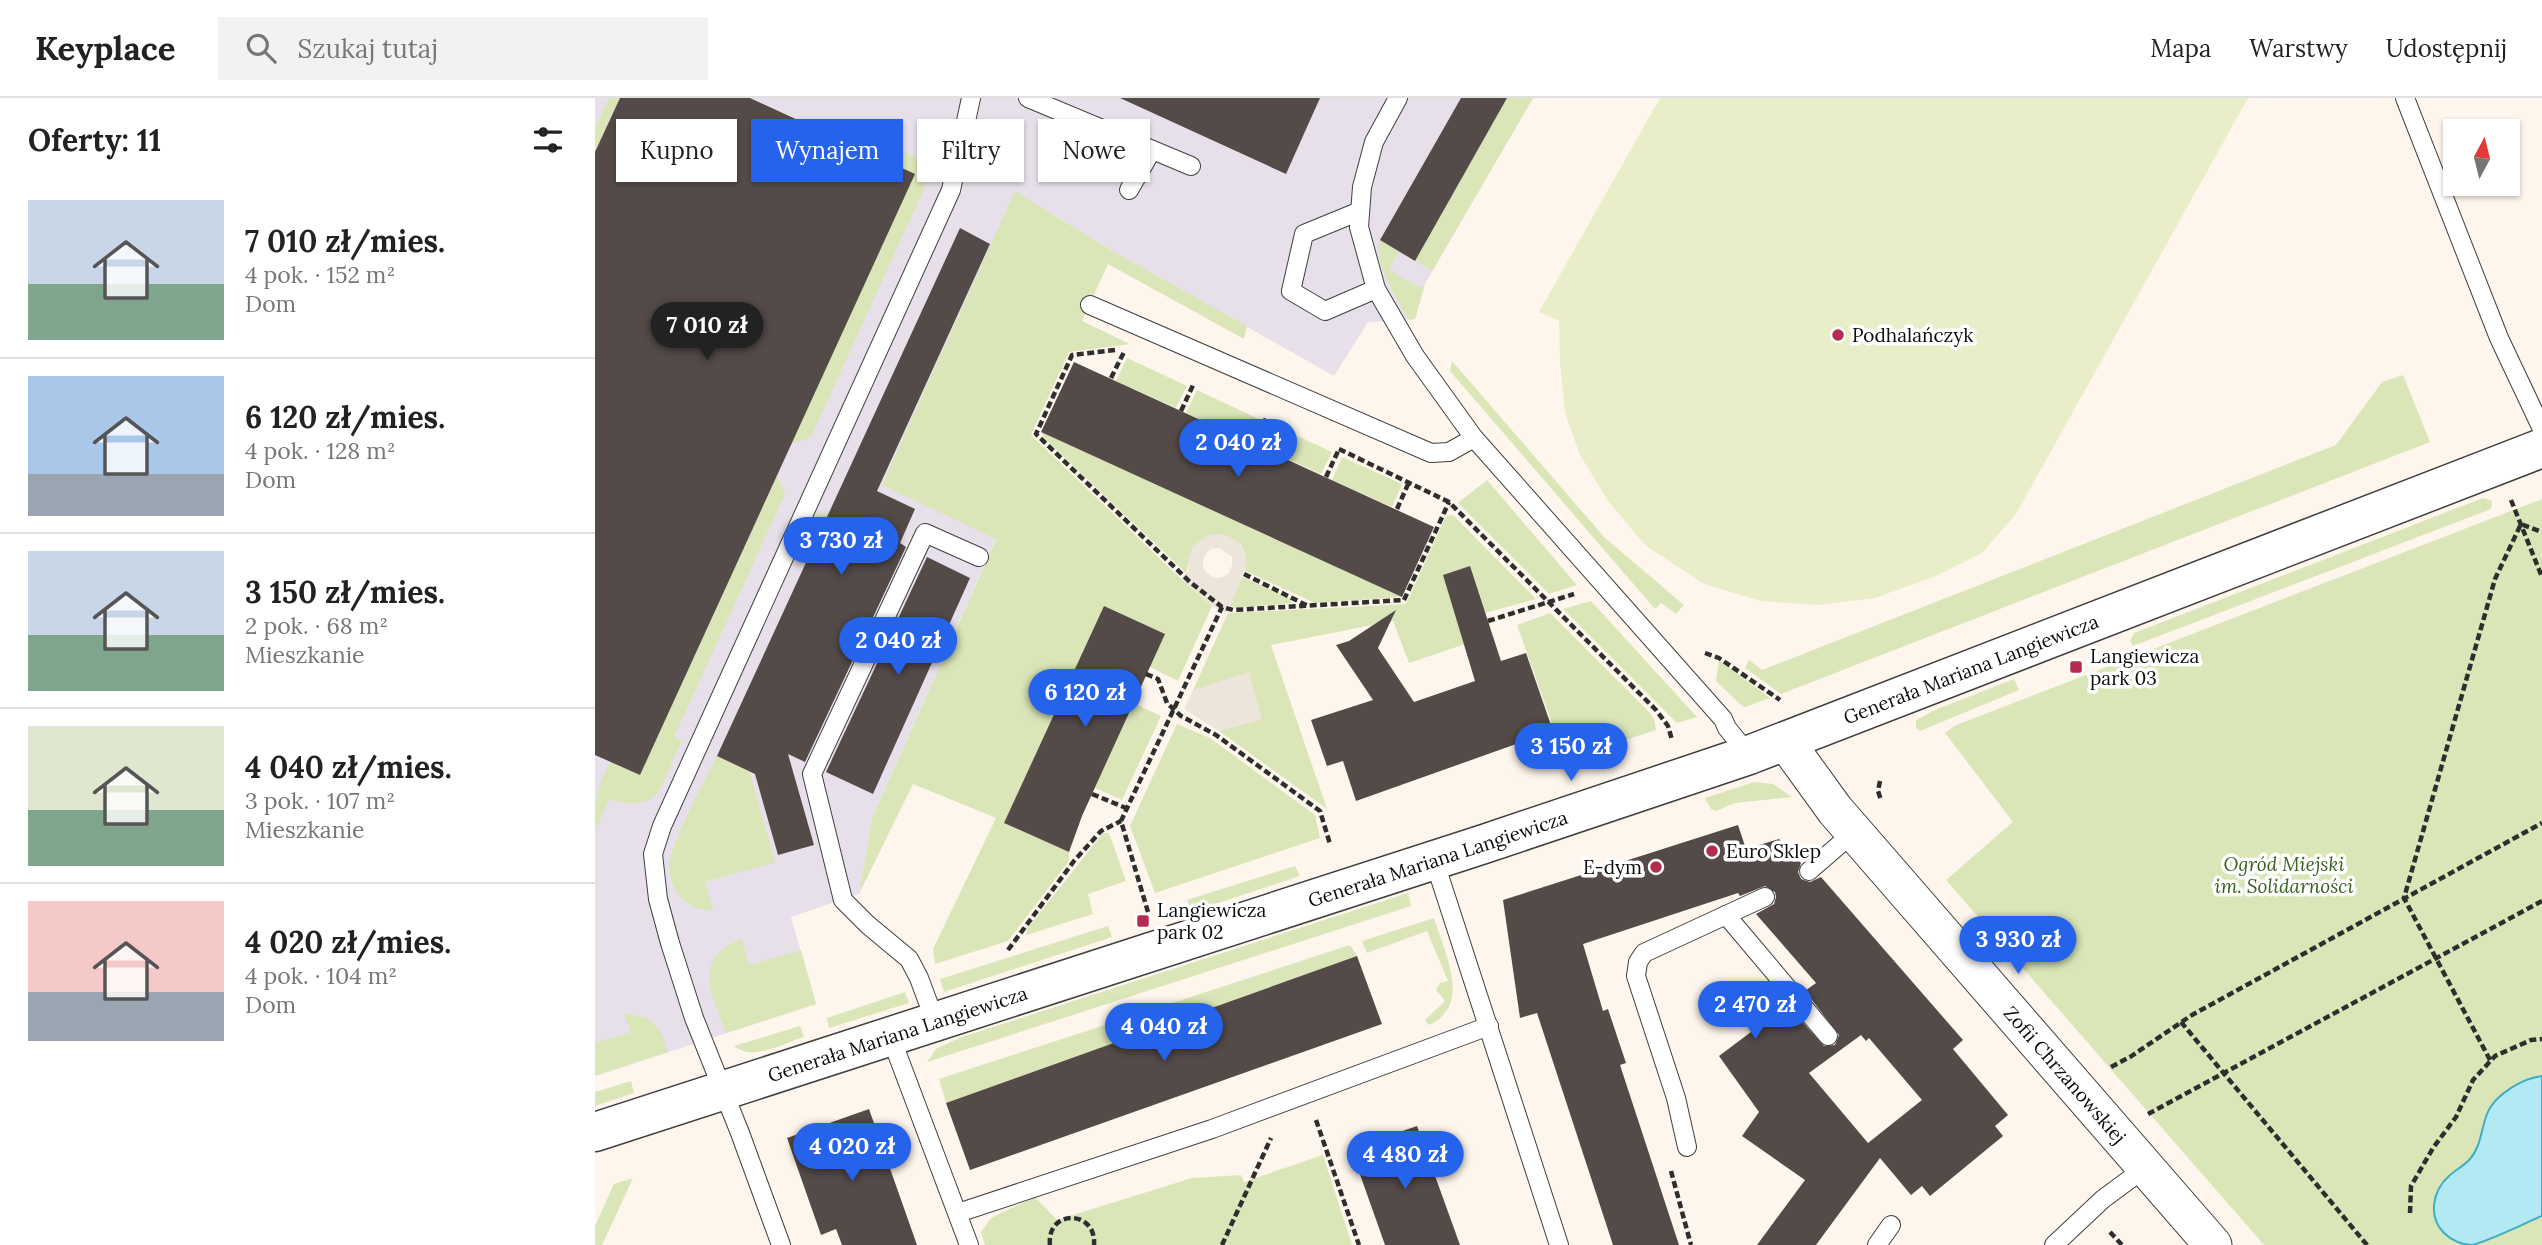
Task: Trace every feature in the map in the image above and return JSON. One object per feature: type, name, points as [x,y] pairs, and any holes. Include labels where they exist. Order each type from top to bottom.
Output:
[{"type":"street","name":"Generała Mariana Langiewicza","points":[[598,1137],[722,1090],[1434,860],[1749,755],[2542,448]]},
{"type":"street","name":"Zofii Chrzanowskiej","points":[[1785,741],[1854,832],[2213,1245]]},
{"type":"lane","points":[[781,1245],[694,1018],[658,900],[653,854],[662,826],[951,190],[971,98]]},
{"type":"lane","points":[[1028,98],[1191,166]]},
{"type":"lane","points":[[1398,98],[1374,142],[1362,187],[1359,227],[1376,289],[1415,356],[1474,438],[1723,719],[1749,755]]},
{"type":"lane","points":[[2406,98],[2499,338],[2542,429]]},
{"type":"lane","points":[[1129,190],[1152,150]]},
{"type":"lane","points":[[1360,211],[1304,234],[1290,291],[1325,311],[1376,289]]},
{"type":"lane","points":[[1090,305],[1431,453],[1449,452],[1474,438]]},
{"type":"lane","points":[[935,1021],[909,959],[843,900],[812,774],[925,533],[979,557]]},
{"type":"lane","points":[[1809,871],[1854,832]]},
{"type":"lane","points":[[1434,860],[1559,1245]]},
{"type":"lane","points":[[1687,1147],[1676,1098],[1636,976],[1638,962],[1644,953],[1765,897]]},
{"type":"lane","points":[[1725,915],[1828,1036]]},
{"type":"lane","points":[[958,1213],[1212,1129],[1489,1026]]},
{"type":"lane","points":[[890,1035],[969,1245]]},
{"type":"lane","points":[[2054,1245],[2103,1199],[2145,1168]]},
{"type":"lane","points":[[1877,1245],[1891,1225]]},
{"type":"path","points":[[1111,378],[1125,349]]},
{"type":"path","points":[[1137,355],[1125,349],[1072,355],[1036,434],[1189,582],[1222,607],[1234,610],[1404,600],[1449,502]]},
{"type":"path","points":[[1181,411],[1195,382],[1183,376]]},
{"type":"path","points":[[1255,410],[1279,421]]},
{"type":"path","points":[[1254,444],[1267,416]]},
{"type":"path","points":[[1327,443],[1449,502],[1656,710],[1668,726],[1674,744]]},
{"type":"path","points":[[1326,477],[1339,449]]},
{"type":"path","points":[[1397,509],[1409,482]]},
{"type":"path","points":[[2513,504],[2542,577]]},
{"type":"path","points":[[2521,524],[2542,532]]},
{"type":"path","points":[[2490,1060],[2404,898],[2495,579],[2521,524]]},
{"type":"path","points":[[1244,574],[1309,606]]},
{"type":"path","points":[[1488,621],[1550,603],[1601,584]]},
{"type":"path","points":[[1149,912],[1121,821],[1222,607]]},
{"type":"path","points":[[1668,657],[1689,649],[1719,658],[1784,702]]},
{"type":"path","points":[[1146,674],[1158,679],[1167,703],[1173,709],[1197,720],[1320,811],[1331,844]]},
{"type":"path","points":[[1092,794],[1126,808]]},
{"type":"path","points":[[1008,950],[1074,861],[1101,831],[1121,821]]},
{"type":"path","points":[[2104,1071],[2130,1057],[2181,1022],[2542,823]]},
{"type":"path","points":[[2143,1116],[2542,901]]},
{"type":"path","points":[[2181,1022],[2367,1245]]},
{"type":"path","points":[[2410,1213],[2411,1186],[2456,1117],[2473,1080],[2495,1056],[2531,1040],[2542,1039]]},
{"type":"path","points":[[1306,1093],[1359,1245]]},
{"type":"path","points":[[1222,1245],[1288,1100]]},
{"type":"path","points":[[1687,1147],[1671,1170],[1691,1245]]},
{"type":"path","points":[[1050,1245],[1052,1230],[1063,1219],[1071,1218],[1091,1227],[1094,1245]]},
{"type":"shaded area","points":[[595,98],[1533,98],[1425,284],[1415,319],[1368,322],[1334,376],[1104,246],[1015,191],[996,538],[872,818],[859,894],[791,917],[816,1004],[595,1076]]},
{"type":"shaded area","points":[[1209,535],[1226,535],[1241,544],[1247,562],[1228,613],[1212,606],[1181,579],[1189,570],[1188,559],[1193,546]],"holes":[[[1220,548],[1232,557],[1229,573],[1223,577],[1215,578],[1203,568],[1206,553],[1212,549]]]},
{"type":"shaded area","points":[[1249,672],[1262,719],[1219,731],[1184,709],[1193,690]]},
{"type":"green space","points":[[609,98],[620,98],[595,152],[595,128]]},
{"type":"green space","points":[[1507,98],[1533,98],[1432,271],[1415,261]]},
{"type":"green space","name":"Podhalańczyk","points":[[1660,98],[2248,98],[2016,514],[1982,553],[1936,576],[1875,598],[1819,605],[1761,601],[1704,584],[1646,546],[1608,501],[1580,455],[1565,413],[1559,321],[1539,312]]},
{"type":"green space","points":[[903,151],[917,158],[917,182],[925,182],[924,189],[811,437],[791,444],[915,174],[903,168]]},
{"type":"green space","points":[[1015,191],[1104,246],[1247,326],[1244,339],[1108,264],[1082,321],[1130,344],[1069,352],[1031,435],[1212,606],[1178,681],[1150,667],[1004,823],[1069,852],[1069,861],[1008,941],[935,964],[933,949],[996,818],[913,784],[859,894],[872,818],[996,539],[882,485]]},
{"type":"green space","points":[[1380,240],[1399,252],[1389,270],[1421,288],[1425,284],[1415,319],[1409,320],[1387,280],[1378,248]]},
{"type":"green space","points":[[1127,358],[1187,386],[1176,408],[1116,381]]},
{"type":"green space","points":[[1452,361],[1605,538],[1684,605],[1676,614],[1661,603],[1655,609],[1450,371]]},
{"type":"green space","points":[[2403,375],[2430,442],[1781,694],[1745,668],[1749,660],[1762,670],[2336,445],[2382,382]]},
{"type":"green space","points":[[1197,390],[1259,419],[1249,441],[1186,413]]},
{"type":"green space","points":[[1270,423],[1332,452],[1321,474],[1259,446]]},
{"type":"green space","points":[[1041,432],[1402,597],[1315,603],[1245,571],[1245,554],[1241,544],[1193,546],[1186,573],[1044,438]]},
{"type":"green space","points":[[1342,457],[1402,484],[1392,507],[1332,480]]},
{"type":"green space","points":[[777,476],[785,494],[674,737],[682,740],[659,792],[648,800],[635,803],[609,799],[595,830],[597,795],[606,771],[611,762],[640,775]]},
{"type":"green space","points":[[1487,480],[1577,585],[1549,594],[1458,503]]},
{"type":"green space","points":[[2483,498],[2492,501],[2491,509],[2133,646],[2130,641],[2134,633]]},
{"type":"green space","name":"Ogród Miejski im. Solidarności","points":[[2542,499],[2542,1245],[2264,1245],[1946,880],[2013,822],[1945,733],[1956,725]]},
{"type":"green space","points":[[1453,515],[1536,599],[1485,613],[1492,635],[1409,663],[1393,621],[1271,645],[1327,809],[1219,731],[1262,719],[1193,690],[1228,613],[1406,604],[1446,516]]},
{"type":"green space","points":[[1242,577],[1289,598],[1292,603],[1236,608],[1230,605]]},
{"type":"green space","points":[[1591,601],[1697,717],[1677,723],[1563,609]]},
{"type":"green space","points":[[1550,613],[1651,714],[1656,730],[1565,760],[1517,625]]},
{"type":"green space","points":[[1719,660],[1770,698],[1742,706],[1716,681]]},
{"type":"green space","points":[[2014,679],[2019,690],[1920,731],[1916,728],[1916,720],[1935,710]]},
{"type":"green space","points":[[1133,703],[1161,716],[1122,800],[1095,788]]},
{"type":"green space","points":[[1177,724],[1210,738],[1315,815],[1320,838],[1155,893],[1130,826]]},
{"type":"green space","points":[[717,756],[749,771],[775,862],[705,882],[713,910],[704,910],[688,904],[677,892],[669,866],[681,829]]},
{"type":"green space","points":[[1754,782],[1773,784],[1792,797],[1735,803],[1716,811],[1711,809],[1705,798]]},
{"type":"green space","points":[[1103,833],[1109,833],[1126,881],[1088,894],[1093,914],[1026,935],[1027,929]]},
{"type":"green space","points":[[1295,866],[1300,876],[1191,912],[1187,900]]},
{"type":"green space","points":[[1408,893],[1411,906],[927,1062],[936,1049],[959,1038]]},
{"type":"green space","points":[[1434,918],[1448,961],[1453,991],[1450,1005],[1442,1016],[1429,1025],[1425,1020],[1445,1001],[1436,990],[1440,983],[1448,981],[1427,931],[1367,953],[1362,941]]},
{"type":"green space","points":[[1108,926],[1112,937],[944,992],[940,979]]},
{"type":"green space","points":[[742,939],[749,965],[801,950],[816,1004],[726,1033],[711,991],[710,967],[726,947]]},
{"type":"green space","points":[[1350,945],[1357,956],[946,1103],[939,1079]]},
{"type":"green space","points":[[905,992],[909,1003],[829,1028],[827,1018]]},
{"type":"green space","points":[[624,1014],[642,1017],[654,1024],[662,1035],[668,1052],[595,1076],[595,1043],[631,1032]]},
{"type":"green space","points":[[800,1026],[804,1037],[768,1050],[750,1052],[734,1046]]},
{"type":"green space","points":[[631,1081],[634,1093],[595,1106],[595,1092]]},
{"type":"green space","points":[[1323,1155],[1352,1245],[985,1245],[981,1232],[991,1218],[1035,1197],[1057,1220],[1192,1178],[1241,1175],[1244,1182]]},
{"type":"green space","points":[[633,1178],[602,1245],[595,1245],[595,1226],[614,1184]]},
{"type":"water","points":[[2542,1076],[2542,1216],[2472,1245],[2453,1240],[2439,1227],[2434,1212],[2439,1189],[2449,1176],[2474,1154],[2487,1114],[2496,1100],[2518,1084]]},
{"type":"building","points":[[620,98],[750,98],[796,119],[751,119],[751,182],[903,182],[903,168],[915,174],[640,775],[595,755],[595,152]]},
{"type":"building","points":[[1120,98],[1320,98],[1286,174]]},
{"type":"building","points":[[1461,98],[1507,98],[1415,261],[1380,240]]},
{"type":"building","points":[[960,228],[990,244],[877,491],[915,509],[900,543],[906,547],[805,762],[788,754],[814,845],[778,855],[755,774],[717,756]]},
{"type":"building","points":[[1074,362],[1434,527],[1402,597],[1041,432]]},
{"type":"building","points":[[927,557],[970,578],[873,794],[826,772]]},
{"type":"building","points":[[1470,566],[1501,661],[1526,653],[1553,731],[1356,801],[1343,761],[1327,766],[1311,720],[1373,700],[1336,645],[1349,641],[1396,610],[1378,648],[1414,702],[1475,681],[1443,575]]},
{"type":"building","points":[[1104,606],[1165,634],[1082,816],[1069,852],[1004,823]]},
{"type":"building","points":[[1738,825],[1746,849],[1779,839],[1801,863],[1798,872],[1801,879],[1810,882],[1821,877],[1963,1040],[1953,1049],[2008,1115],[1995,1126],[2003,1136],[1930,1196],[1922,1186],[1911,1195],[1880,1158],[1816,1245],[1757,1245],[1805,1180],[1742,1136],[1759,1112],[1719,1056],[1787,1005],[1824,1046],[1835,1045],[1839,1035],[1805,991],[1816,983],[1756,914],[1774,904],[1775,892],[1765,886],[1740,896],[1738,893],[1583,944],[1603,1011],[1608,1009],[1626,1063],[1620,1065],[1679,1245],[1613,1245],[1537,1013],[1520,1018],[1503,900]],"holes":[[[1861,1035],[1866,1041],[1869,1038],[1922,1100],[1868,1143],[1809,1073]]]},
{"type":"building","points":[[1357,956],[1382,1024],[970,1170],[946,1103]]},
{"type":"building","points":[[869,1109],[917,1245],[842,1245],[836,1229],[821,1235],[787,1138]]},
{"type":"building","points":[[1417,1126],[1460,1245],[1385,1245],[1351,1149]]},
{"type":"place","name":"Podhalańczyk","points":[[1838,335]]},
{"type":"place","name":"Langiewicza park 03","points":[[2076,667]]},
{"type":"place","name":"Euro Sklep","points":[[1712,851]]},
{"type":"place","name":"E-dym","points":[[1656,867]]},
{"type":"place","name":"Langiewicza park 02","points":[[1143,921]]}]
